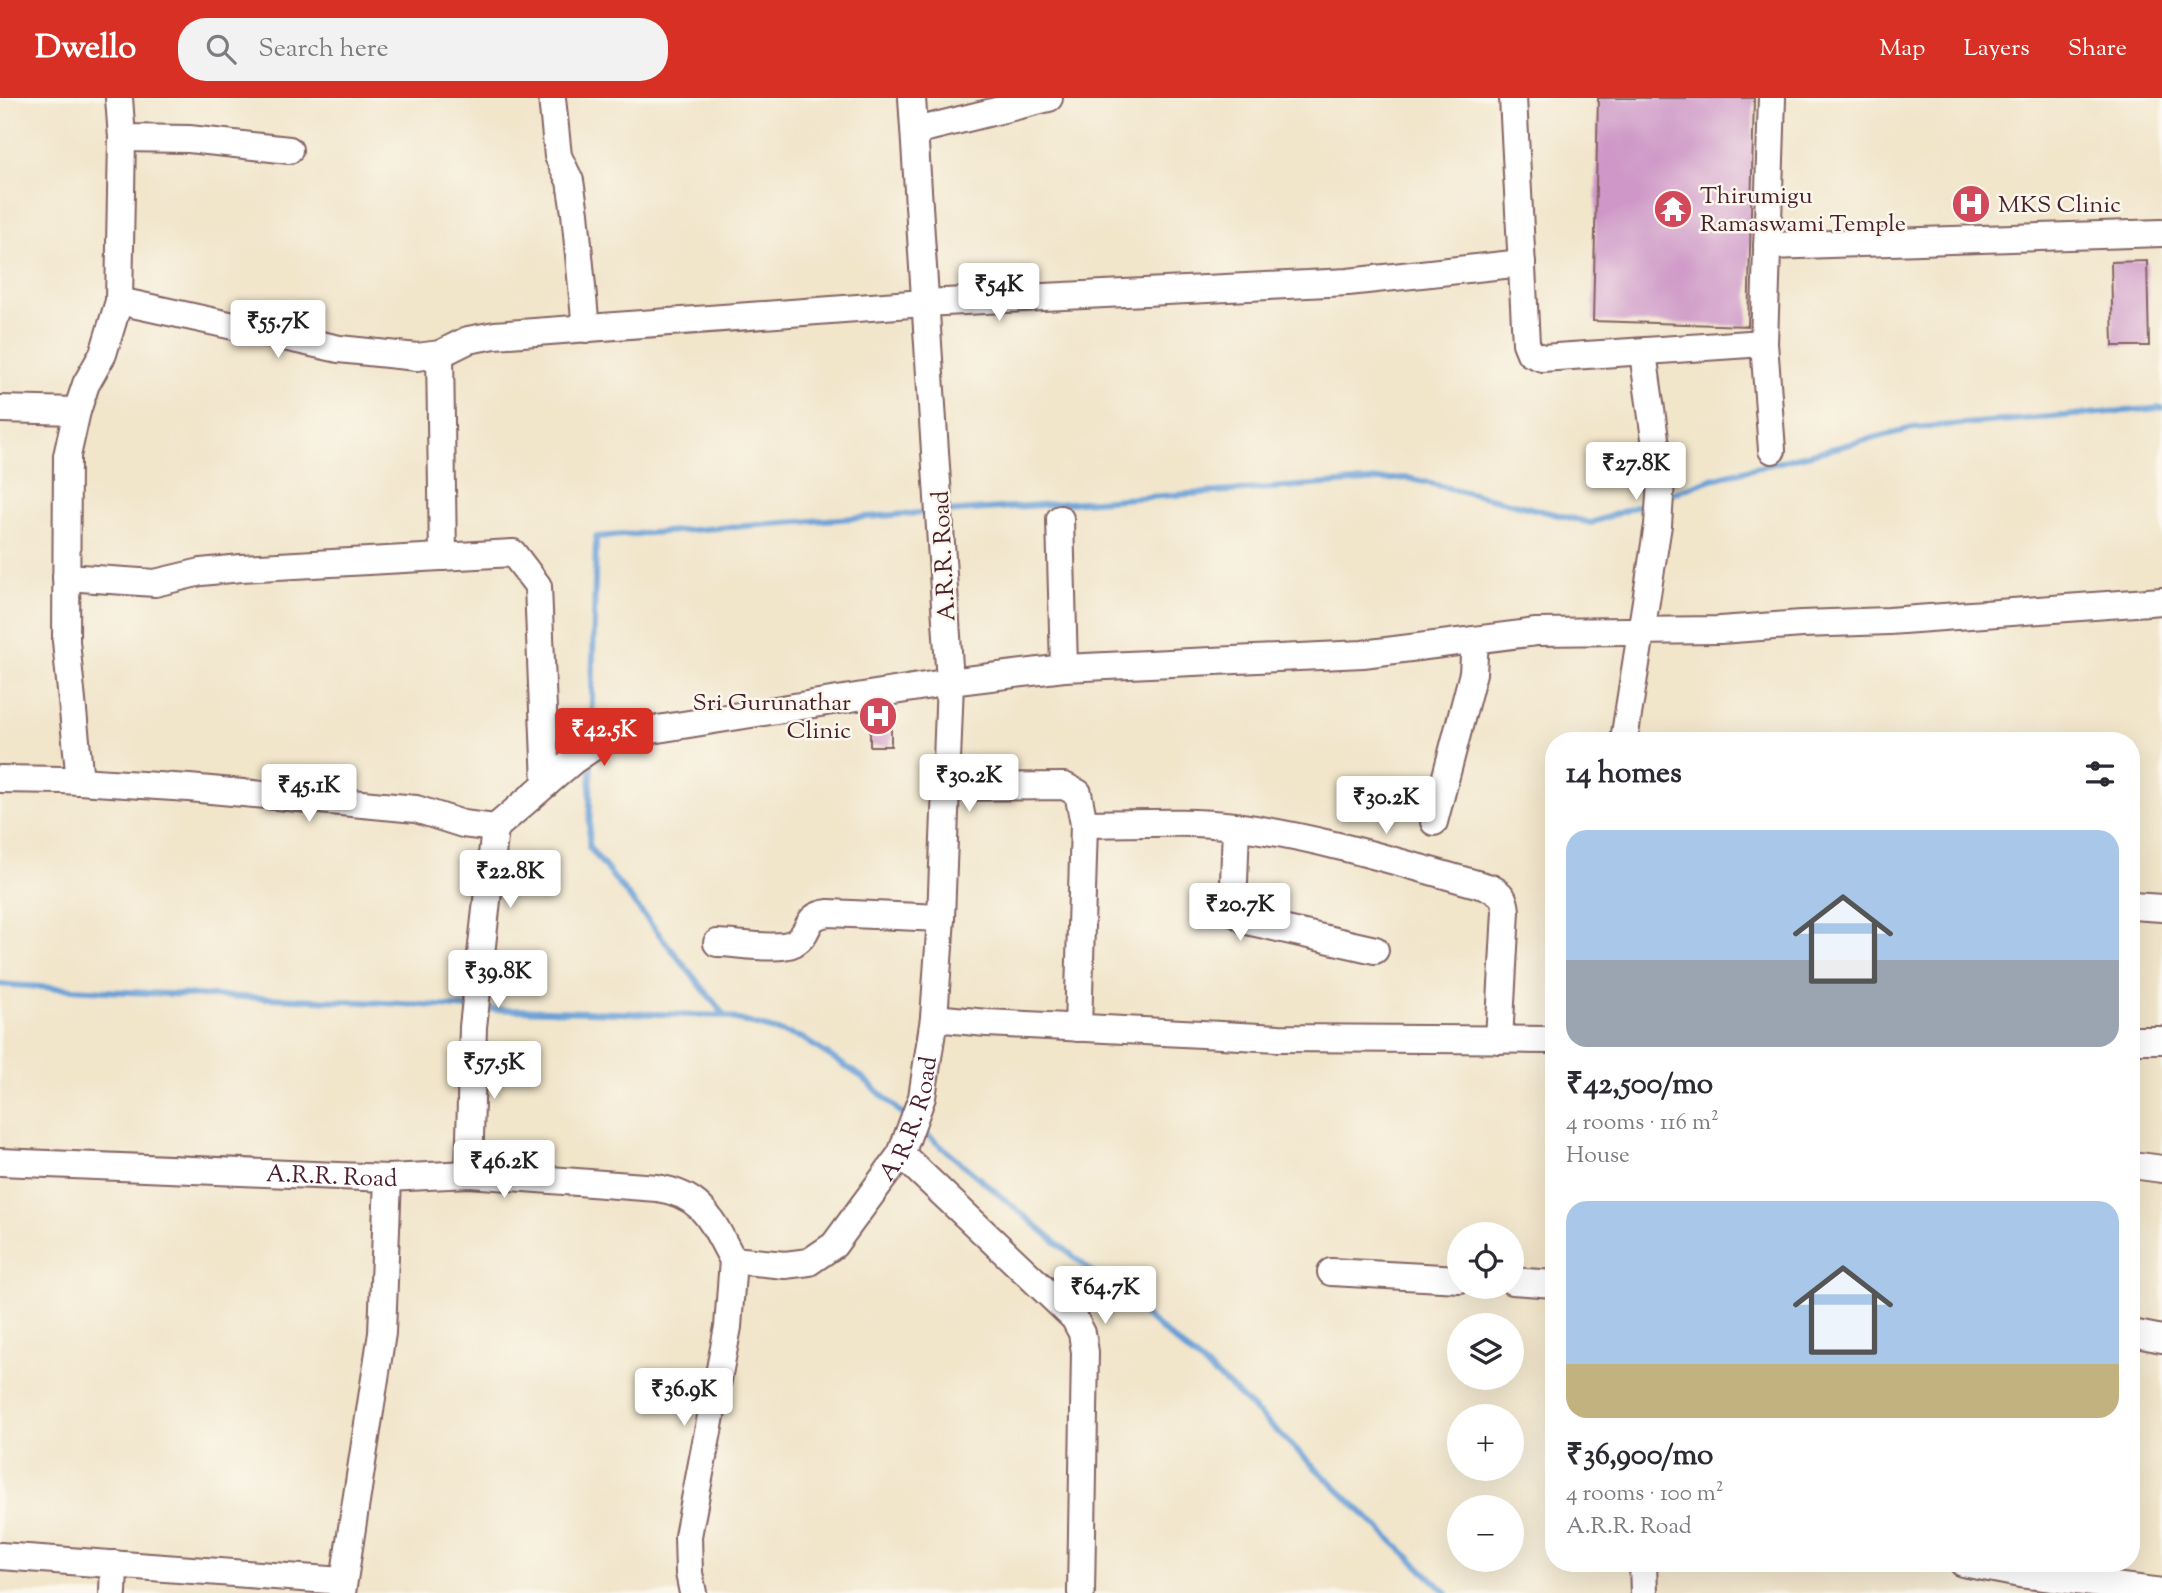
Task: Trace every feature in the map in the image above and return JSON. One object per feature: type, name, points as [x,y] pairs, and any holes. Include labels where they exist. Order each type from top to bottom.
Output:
[{"type":"street","points":[[80,781],[66,641],[67,456],[86,384],[103,354],[119,301],[119,98]]},
{"type":"street","points":[[552,98],[558,156],[570,181],[575,213],[586,329]]},
{"type":"street","name":"A.R.R. Road","points":[[0,1162],[388,1178],[468,1174],[674,1191],[690,1197],[704,1211],[733,1261],[785,1265],[809,1262],[834,1245],[904,1147],[922,1097],[934,1017],[941,918],[950,682],[912,98]]},
{"type":"street","points":[[915,131],[1049,98]]},
{"type":"street","points":[[1513,98],[1526,343],[1530,353],[1542,358],[1764,343]]},
{"type":"street","points":[[1772,98],[1764,343],[1772,450]]},
{"type":"street","points":[[121,138],[189,139],[289,150]]},
{"type":"street","points":[[1767,246],[2162,233]]},
{"type":"street","points":[[119,301],[339,349],[417,357],[440,354],[468,340],[495,335],[924,303],[1348,282],[1522,263]]},
{"type":"street","points":[[1625,732],[1658,525],[1661,481],[1643,353]]},
{"type":"street","points":[[440,354],[443,558]]},
{"type":"street","points":[[0,409],[77,411]]},
{"type":"street","points":[[1060,519],[1065,668]]},
{"type":"street","points":[[66,577],[155,583],[201,572],[241,568],[513,553],[538,586],[546,784]]},
{"type":"street","points":[[468,1174],[473,1027],[495,828],[574,760],[607,737],[950,682],[1065,668],[1363,654],[1536,632],[1640,632],[1889,621],[2162,601]]},
{"type":"street","points":[[1434,822],[1473,673],[1475,640]]},
{"type":"street","points":[[0,779],[80,781],[416,809],[463,824],[495,828]]},
{"type":"street","points":[[946,787],[1064,786],[1079,793],[1084,824],[1079,1028]]},
{"type":"street","points":[[1084,824],[1236,826],[1322,843],[1499,892],[1505,900],[1506,911],[1499,1040]]},
{"type":"street","points":[[1236,826],[1233,911],[1247,921],[1375,950]]},
{"type":"street","points":[[2140,907],[2162,908]]},
{"type":"street","points":[[717,943],[782,946],[793,944],[805,933],[810,919],[829,913],[941,918]]},
{"type":"street","points":[[934,1017],[987,1023],[1279,1038],[1545,1040]]},
{"type":"street","points":[[2140,1040],[2162,1040]]},
{"type":"street","points":[[904,1147],[1074,1318],[1082,1333],[1085,1352],[1081,1593]]},
{"type":"street","points":[[2140,1166],[2162,1169]]},
{"type":"street","points":[[0,1556],[114,1564],[343,1587],[382,1333],[388,1178]]},
{"type":"street","points":[[693,1593],[689,1573],[688,1536],[728,1327],[733,1261]]},
{"type":"street","points":[[1331,1272],[1447,1278]]},
{"type":"street","points":[[1524,1282],[1545,1283]]},
{"type":"street","points":[[2140,1335],[2162,1339]]},
{"type":"street","points":[[113,1593],[114,1564]]},
{"type":"street","points":[[1643,1572],[1644,1593]]},
{"type":"street","points":[[2010,1572],[2162,1592]]},
{"type":"building","name":"Thirumigu Ramaswami Temple","points":[[1598,98],[1754,98],[1748,326],[1593,321]]},
{"type":"building","points":[[2147,261],[2149,346],[2113,346],[2111,262]]},
{"type":"building","points":[[891,708],[891,746],[870,746],[870,711]]},
{"type":"waterway","points":[[1668,495],[1712,479],[1913,428],[2162,408]]},
{"type":"waterway","points":[[945,512],[1408,478],[1591,523],[1651,501]]},
{"type":"waterway","points":[[591,740],[596,537],[934,512]]},
{"type":"waterway","points":[[591,758],[589,847],[725,1016]]},
{"type":"waterway","points":[[0,984],[470,1008]]},
{"type":"waterway","points":[[481,1009],[725,1016],[802,1038],[862,1077],[908,1119]]},
{"type":"waterway","points":[[919,1128],[1228,1385],[1447,1593]]},
{"type":"place","name":"MKS Clinic","points":[[1971,204]]},
{"type":"place","name":"Thirumigu Ramaswami Temple","points":[[1673,209]]},
{"type":"place","name":"Sri Gurunathar Clinic","points":[[878,716]]}]
